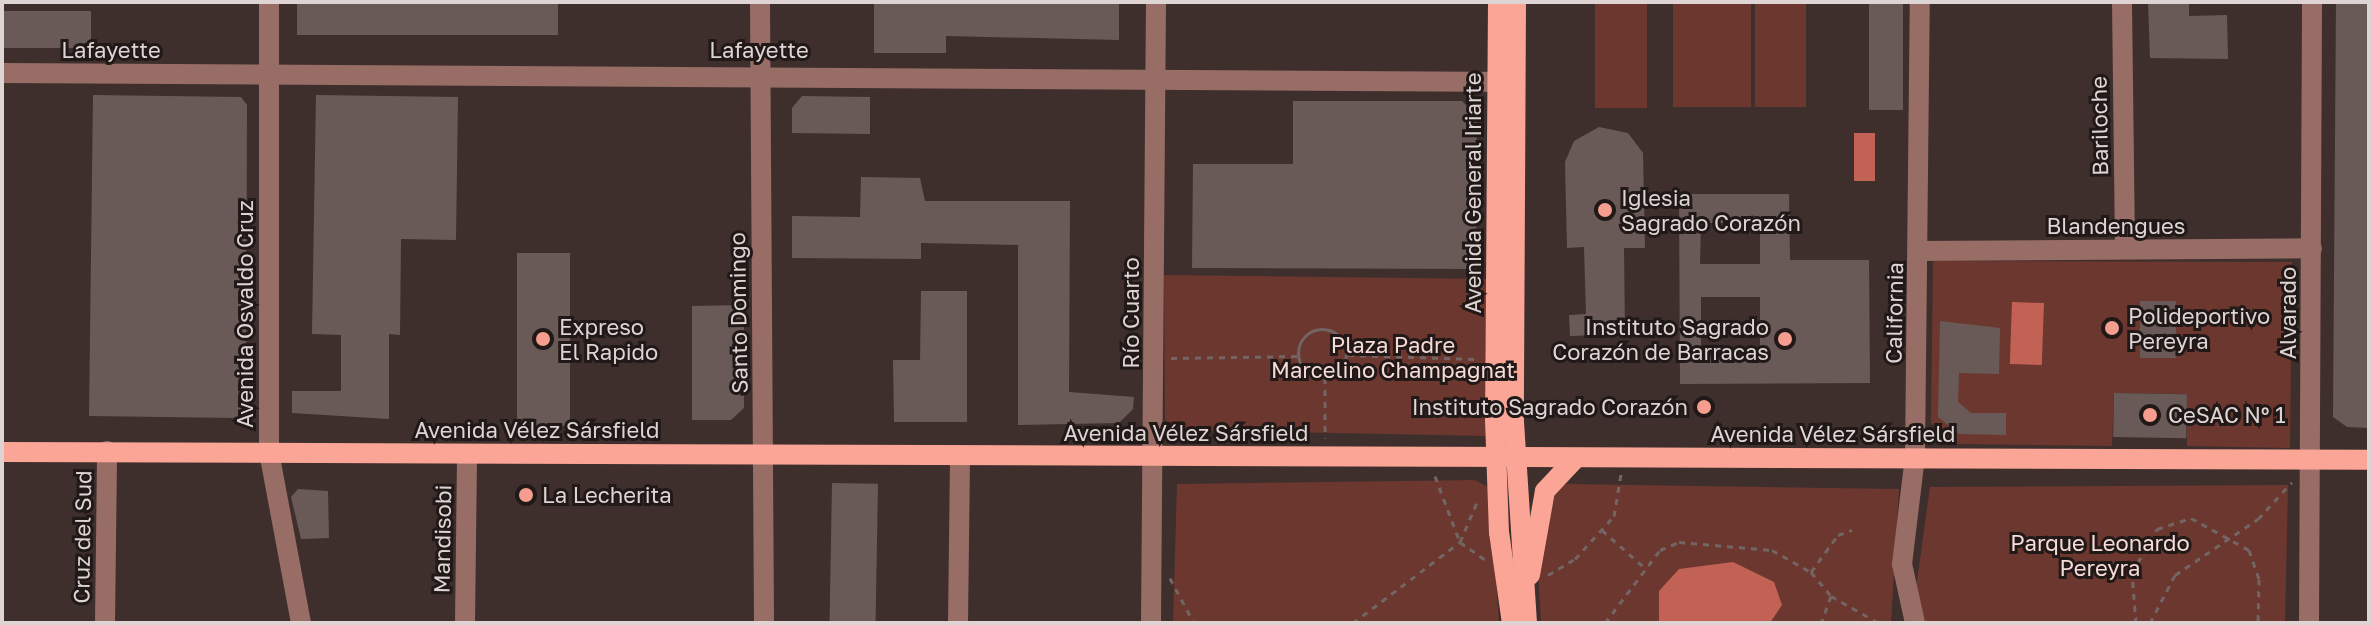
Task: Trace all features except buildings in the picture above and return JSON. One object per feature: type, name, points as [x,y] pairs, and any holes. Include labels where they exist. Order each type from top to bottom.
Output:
[{"type":"main road","name":"Avenida General Iriarte","points":[[1498,2],[1506,82],[1506,458],[1497,490],[1512,623]]},
{"type":"main road","name":"Avenida General Iriarte","points":[[1516,2],[1506,82],[1496,359],[1528,623]]},
{"type":"main road","name":"Avenida Vélez Sársfield","points":[[2,452],[2369,460]]},
{"type":"main road","points":[[1528,623],[1530,575],[1545,491],[1576,458]]},
{"type":"street","name":"Avenida Osvaldo Cruz","points":[[269,2],[269,452],[301,623]]},
{"type":"street","name":"Santo Domingo","points":[[760,2],[758,73],[765,453],[764,623]]},
{"type":"street","name":"Río Cuarto","points":[[1151,623],[1155,457],[1156,2]]},
{"type":"street","name":"California","points":[[1915,623],[1902,564],[1915,457],[1920,2]]},
{"type":"street","name":"Bariloche","points":[[2122,2],[2125,249]]},
{"type":"street","name":"Alvarado","points":[[2309,623],[2312,2]]},
{"type":"street","name":"Lafayette","points":[[2,73],[758,73],[1506,82]]},
{"type":"street","name":"Blandengues","points":[[1919,251],[2312,248]]},
{"type":"street","name":"Cruz del Sud","points":[[105,623],[107,451]]},
{"type":"street","name":"Mandisobi","points":[[465,623],[467,455]]},
{"type":"street","points":[[958,623],[960,455]]},
{"type":"path","points":[[1326,329],[1343,340],[1346,355],[1341,369],[1325,378],[1307,372],[1298,356],[1309,333],[1326,329]]},
{"type":"path","points":[[1346,355],[1496,359]]},
{"type":"path","points":[[1155,357],[1298,356]]},
{"type":"path","points":[[1325,378],[1325,457]]},
{"type":"path","points":[[1431,458],[1442,507],[1460,542],[1504,566]]},
{"type":"path","points":[[1530,575],[1548,575],[1575,559],[1614,516],[1621,458]]},
{"type":"path","points":[[2150,623],[2175,575],[2258,519],[2312,460]]},
{"type":"path","points":[[1353,623],[1460,542],[1482,490],[1497,490]]},
{"type":"path","points":[[2136,623],[2132,573],[2157,529],[2191,518],[2226,541],[2249,550],[2259,579],[2258,623]]},
{"type":"path","points":[[1602,530],[1644,568]]},
{"type":"path","points":[[1811,572],[1838,535],[1852,530]]},
{"type":"path","points":[[1153,542],[1194,623]]},
{"type":"path","points":[[1605,623],[1644,568],[1679,542],[1772,550],[1811,572],[1831,596],[1879,623]]},
{"type":"path","points":[[1821,623],[1831,596]]},
{"type":"green space","points":[[1673,2],[1751,2],[1751,107],[1673,107]]},
{"type":"green space","points":[[1755,2],[1806,2],[1806,107],[1755,107]]},
{"type":"green space","points":[[1595,3],[1647,3],[1647,108],[1595,108]]},
{"type":"green space","name":"Polideportivo Pereyra","points":[[1933,261],[2292,262],[2290,448],[2187,446],[2187,394],[2114,393],[2112,446],[1956,444],[1931,423]]},
{"type":"green space","name":"Plaza Padre Marcelino Champagnat","points":[[1164,275],[1488,279],[1488,436],[1179,430],[1165,420]]},
{"type":"green space","points":[[1475,480],[1490,488],[1499,623],[1173,623],[1177,484]]},
{"type":"green space","points":[[1567,484],[1899,489],[1891,623],[1541,623],[1537,555],[1557,489]]},
{"type":"green space","name":"Parque Leonardo Pereyra","points":[[2288,485],[2285,623],[1918,623],[1913,610],[1930,487]]},
{"type":"shaded area","points":[[1854,133],[1875,133],[1875,181],[1854,181]]},
{"type":"shaded area","points":[[2012,302],[2044,303],[2042,365],[2010,364]]},
{"type":"shaded area","points":[[1733,562],[1774,582],[1782,605],[1770,623],[1659,623],[1659,591],[1679,569]]},
{"type":"place","name":"Iglesia Sagrado Corazón","points":[[1605,210]]},
{"type":"place","name":"Polideportivo Pereyra","points":[[2112,328]]},
{"type":"place","name":"Expreso El Rapido","points":[[543,339]]},
{"type":"place","name":"Instituto Sagrado Corazón de Barracas","points":[[1785,339]]},
{"type":"place","name":"Instituto Sagrado Corazón","points":[[1704,407]]},
{"type":"place","name":"CeSAC Nº 1","points":[[2150,415]]},
{"type":"place","name":"La Lecherita","points":[[526,495]]}]
